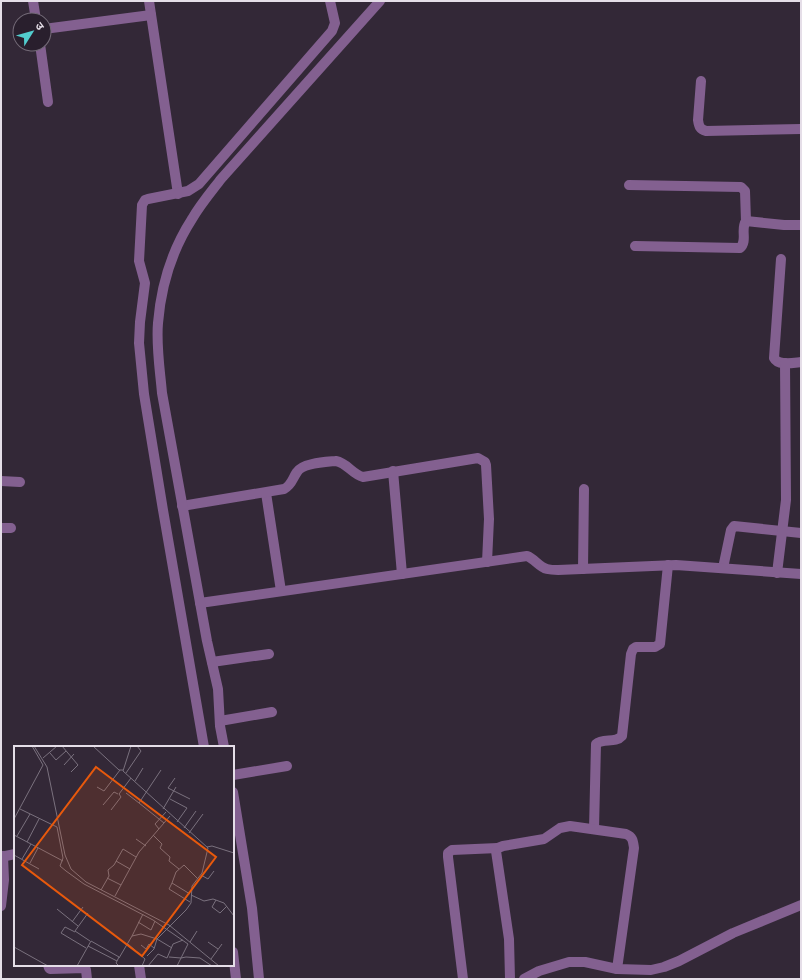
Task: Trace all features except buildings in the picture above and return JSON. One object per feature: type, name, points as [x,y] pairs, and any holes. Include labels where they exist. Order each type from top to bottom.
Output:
[{"type":"street","points":[[33,1],[35,12]]},
{"type":"street","points":[[149,1],[178,194]]},
{"type":"street","points":[[204,746],[144,394],[139,343],[145,283],[139,261],[142,205],[145,200],[148,199],[188,192],[199,184],[332,31],[335,23],[330,1]]},
{"type":"street","points":[[224,746],[220,721],[218,689],[200,603],[162,393],[159,363],[158,323],[164,289],[170,262],[192,219],[221,180],[380,1]]},
{"type":"street","points":[[52,28],[151,15]]},
{"type":"street","points":[[41,52],[48,102]]},
{"type":"street","points":[[701,81],[698,120],[701,129],[706,131],[801,129]]},
{"type":"street","points":[[629,186],[741,186],[745,191],[746,221],[744,225],[744,243],[740,248],[635,246]]},
{"type":"street","points":[[746,221],[784,225],[801,225]]},
{"type":"street","points":[[781,259],[773,354],[775,361],[780,363],[801,362]]},
{"type":"street","points":[[777,573],[786,500],[785,363]]},
{"type":"street","points":[[182,506],[284,489],[291,484],[298,470],[308,465],[336,461],[340,462],[355,474],[363,477],[478,458],[485,462],[489,506],[487,562]]},
{"type":"street","points":[[393,471],[402,574]]},
{"type":"street","points":[[1,481],[20,482]]},
{"type":"street","points":[[583,569],[584,489]]},
{"type":"street","points":[[266,493],[281,591]]},
{"type":"street","points":[[722,568],[731,530],[734,526],[801,533]]},
{"type":"street","points":[[200,603],[527,556],[547,569],[558,570],[668,565],[801,574]]},
{"type":"street","points":[[594,829],[596,744],[600,741],[618,740],[622,736],[631,654],[633,649],[636,647],[655,647],[660,644],[668,565]]},
{"type":"street","points":[[212,662],[269,654]]},
{"type":"street","points":[[220,721],[272,712]]},
{"type":"street","points":[[234,775],[287,766]]},
{"type":"street","points":[[234,798],[252,908],[259,979]]},
{"type":"street","points":[[463,979],[448,853],[452,850],[498,848],[544,839],[565,826],[626,834],[633,840],[634,848],[617,969]]},
{"type":"street","points":[[498,848],[496,851],[509,939],[510,979]]},
{"type":"street","points":[[1,906],[4,880],[2,857],[14,854]]},
{"type":"street","points":[[524,979],[539,971],[569,962],[585,962],[651,975],[733,933],[801,905]]},
{"type":"street","points":[[234,961],[236,979]]},
{"type":"street","points":[[48,966],[50,969],[85,968],[87,979]]},
{"type":"street","points":[[139,966],[141,979]]}]
